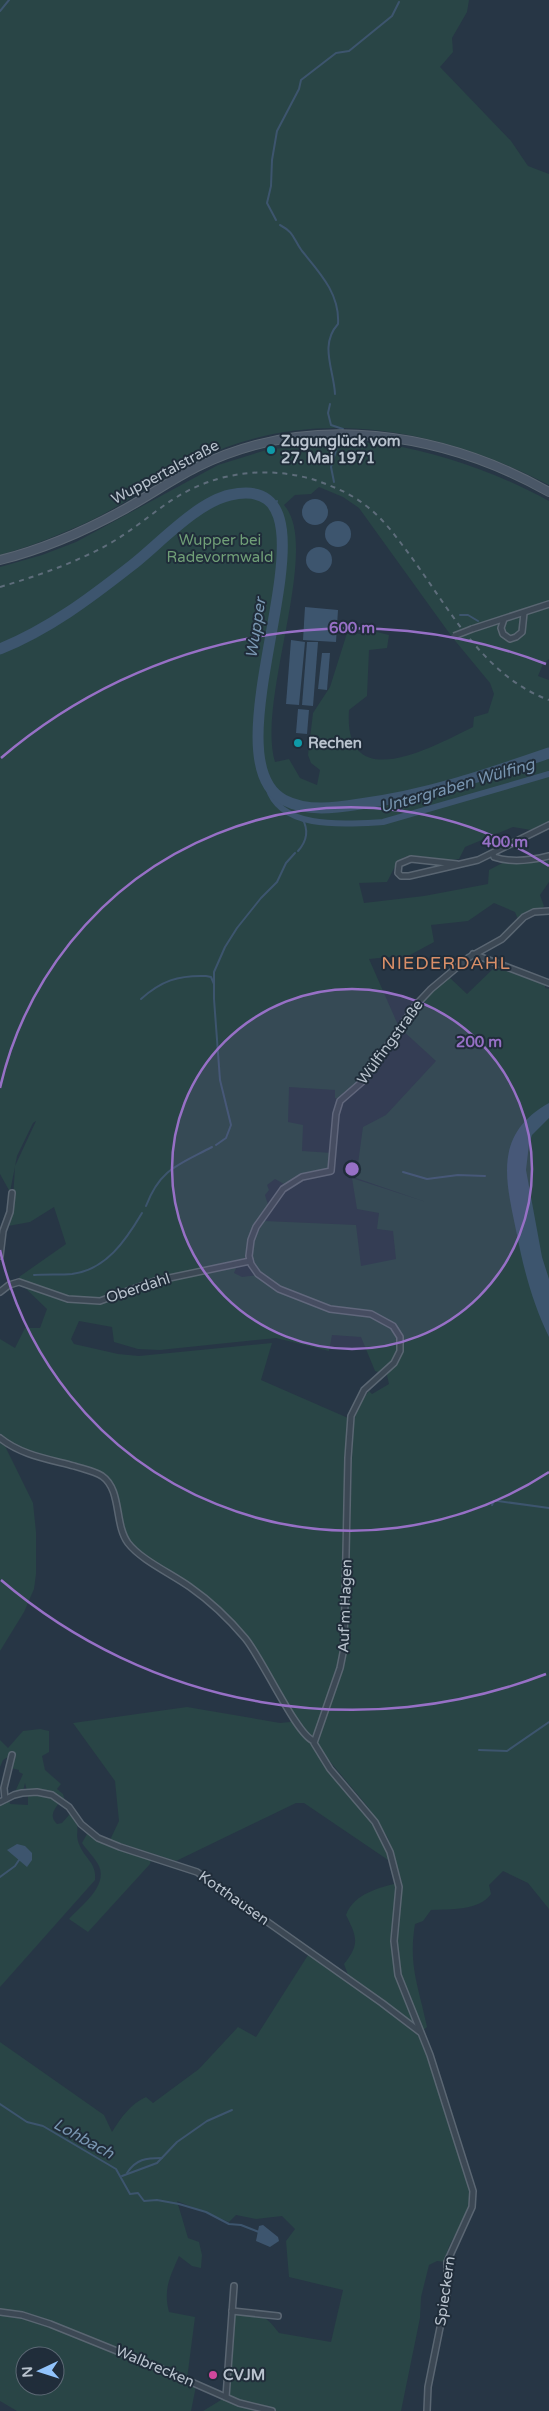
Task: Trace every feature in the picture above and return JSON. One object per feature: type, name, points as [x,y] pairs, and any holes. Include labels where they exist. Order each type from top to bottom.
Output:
[{"type":"main road","name":"Wuppertalstraße","points":[[0,560],[35,550],[95,525],[214,459],[260,444],[308,435],[367,434],[419,442],[474,458],[512,473],[549,492]]},
{"type":"street","points":[[454,636],[549,604]]},
{"type":"street","points":[[504,619],[501,625],[502,632],[508,638],[513,638],[522,632],[524,613]]},
{"type":"street","points":[[457,864],[408,859],[399,864],[398,873],[401,876],[409,876],[471,862],[493,854],[549,825]]},
{"type":"street","points":[[493,854],[494,857],[501,859],[537,859],[549,856]]},
{"type":"street","name":"Wülfingstraße","points":[[250,1262],[250,1246],[253,1234],[277,1196],[297,1179],[330,1172],[333,1161],[336,1114],[341,1099],[363,1081],[419,1001],[473,954],[502,939],[528,914],[549,911]]},
{"type":"street","points":[[473,954],[479,958],[549,983]]},
{"type":"street","points":[[0,1256],[2,1231],[10,1212],[12,1193]]},
{"type":"street","name":"Oberdahl","points":[[0,1290],[13,1283],[22,1283],[68,1299],[97,1301],[155,1281],[250,1262]]},
{"type":"street","name":"Auf'm Hagen","points":[[250,1262],[258,1274],[279,1289],[330,1309],[364,1311],[376,1316],[393,1326],[401,1340],[400,1351],[394,1363],[364,1390],[351,1416],[348,1458],[344,1648],[340,1668],[314,1741]]},
{"type":"street","points":[[0,1438],[24,1452],[96,1473],[107,1480],[112,1490],[126,1541],[141,1554],[206,1599],[241,1634],[258,1655],[305,1736],[314,1741],[330,1769],[375,1822],[390,1852],[399,1887],[395,1929],[396,1963],[401,1983],[422,2034]]},
{"type":"street","name":"Kotthausen","points":[[3,1801],[4,1788],[12,1755]]},
{"type":"street","name":"Kotthausen","points":[[3,1801],[14,1795],[31,1792],[52,1795],[65,1803],[81,1824],[98,1838],[197,1872],[382,2003],[422,2034]]},
{"type":"street","name":"Spieckern","points":[[422,2034],[474,2196],[472,2207],[447,2262],[447,2293],[428,2387],[427,2411]]},
{"type":"street","points":[[226,2398],[234,2286]]},
{"type":"street","points":[[232,2311],[278,2316]]},
{"type":"street","name":"Walbrecken","points":[[0,2312],[22,2315],[50,2324],[164,2370],[242,2405],[272,2411]]},
{"type":"green space","points":[[0,0],[469,0],[467,12],[452,38],[453,52],[440,67],[511,141],[528,166],[549,174],[549,485],[508,466],[464,449],[420,437],[375,430],[330,428],[285,432],[240,442],[197,460],[92,520],[24,548],[0,555]]},
{"type":"green space","name":"Wupper bei Radevormwald","points":[[340,441],[386,444],[449,459],[490,473],[549,501],[549,659],[543,664],[538,676],[549,680],[549,821],[531,830],[513,827],[465,847],[459,859],[421,856],[406,857],[397,864],[387,882],[359,883],[364,903],[424,896],[488,884],[489,870],[510,859],[549,856],[549,882],[540,895],[544,906],[540,911],[519,922],[515,912],[494,903],[468,921],[431,925],[434,942],[410,955],[369,959],[398,1025],[366,1074],[339,1099],[335,1098],[335,1090],[289,1087],[288,1122],[303,1125],[302,1151],[332,1153],[329,1168],[297,1176],[284,1184],[275,1179],[267,1185],[269,1190],[265,1195],[268,1205],[254,1227],[245,1258],[148,1281],[101,1300],[77,1300],[20,1281],[19,1277],[66,1244],[54,1207],[30,1222],[8,1226],[12,1217],[15,1166],[10,1192],[0,1174],[0,567],[42,555],[76,542],[218,465],[266,450]],"holes":[[[319,487],[343,497],[359,508],[452,637],[490,683],[494,694],[488,713],[474,717],[473,727],[415,753],[394,759],[375,759],[360,752],[351,737],[349,710],[367,696],[369,650],[387,648],[389,635],[373,631],[359,634],[348,630],[330,687],[313,713],[308,755],[311,763],[320,770],[317,785],[300,778],[289,759],[275,762],[271,735],[274,702],[293,588],[296,554],[294,526],[284,505],[295,495],[311,494]],[[36,1121],[15,1166],[17,1156],[33,1123]]]},
{"type":"green space","points":[[495,967],[545,985],[545,988],[549,989],[549,1909],[528,1883],[503,1871],[489,1885],[491,1894],[486,1900],[464,1908],[431,1910],[423,1921],[415,1924],[413,1939],[414,1964],[427,2027],[422,2031],[348,1975],[344,1964],[355,1946],[353,1929],[346,1915],[350,1907],[355,1901],[369,1892],[402,1882],[388,1838],[368,1807],[297,1722],[296,1716],[294,1718],[264,1665],[242,1633],[215,1604],[144,1557],[129,1543],[120,1522],[110,1481],[95,1471],[21,1451],[0,1436],[0,1339],[15,1348],[25,1328],[40,1328],[47,1309],[21,1284],[76,1303],[106,1303],[151,1285],[237,1266],[234,1273],[242,1277],[257,1275],[278,1289],[303,1301],[330,1310],[355,1312],[355,1309],[313,1302],[269,1281],[251,1261],[253,1241],[264,1221],[356,1225],[361,1266],[396,1259],[393,1231],[377,1229],[379,1213],[357,1209],[352,1178],[426,1202],[356,1178],[363,1127],[386,1115],[436,1061],[401,1029],[429,995],[449,977],[467,994]],"holes":[[[79,1321],[112,1327],[114,1342],[138,1349],[160,1350],[276,1338],[329,1351],[332,1335],[361,1337],[375,1371],[387,1375],[389,1384],[372,1394],[369,1391],[358,1406],[353,1425],[347,1648],[343,1670],[328,1711],[322,1712],[339,1668],[342,1648],[348,1418],[261,1380],[272,1343],[139,1356],[118,1354],[74,1344],[71,1339]]]},
{"type":"green space","points":[[0,1443],[5,1446],[33,1503],[36,1532],[36,1574],[34,1589],[24,1612],[0,1651]]},
{"type":"green space","points":[[187,1707],[280,1723],[293,1720],[374,1823],[394,1864],[304,1803],[296,1803],[176,1861],[110,1840],[119,1821],[115,1781],[73,1723]]},
{"type":"green space","points":[[40,1729],[49,1731],[49,1752],[42,1756],[45,1770],[61,1784],[57,1789],[63,1794],[65,1801],[56,1796],[27,1791],[25,1783],[23,1791],[15,1792],[23,1774],[19,1770],[11,1768],[15,1753],[3,1760],[0,1767],[0,1740],[8,1748],[23,1731]]},
{"type":"green space","points":[[43,1795],[59,1803],[53,1816],[57,1824],[62,1823],[70,1814],[74,1819],[77,1826],[79,1844],[94,1869],[95,1880],[0,1987],[0,1804],[9,1800],[10,1804],[28,1805],[28,1796]]},
{"type":"green space","points":[[87,1834],[105,1845],[151,1860],[150,1864],[88,1932],[69,1919],[92,1895],[100,1881],[101,1873],[99,1866],[82,1843]]},
{"type":"green space","points":[[310,1952],[403,2020],[420,2038],[432,2068],[470,2189],[470,2200],[468,2209],[447,2252],[445,2262],[437,2261],[429,2265],[421,2297],[420,2318],[401,2411],[203,2411],[226,2397],[232,2311],[254,2313],[264,2317],[279,2333],[331,2342],[343,2290],[289,2277],[286,2241],[295,2229],[282,2216],[256,2219],[236,2215],[229,2222],[177,2201],[188,2238],[199,2242],[202,2255],[201,2268],[192,2266],[179,2256],[167,2290],[169,2312],[195,2317],[187,2379],[196,2386],[191,2411],[17,2411],[0,2401],[0,2042],[104,2115],[112,2132],[135,2103],[146,2097],[153,2103],[199,2069],[238,2027],[256,2037]]},
{"type":"water","points":[[315,499],[324,503],[328,512],[324,521],[315,525],[306,521],[302,512],[306,503]]},
{"type":"water","points":[[338,521],[347,525],[351,534],[347,543],[338,547],[329,543],[325,534],[329,525]]},
{"type":"water","points":[[319,547],[328,551],[332,560],[328,569],[319,573],[310,569],[306,560],[310,551]]},
{"type":"water","points":[[305,607],[338,610],[336,642],[303,640]]},
{"type":"water","points":[[291,640],[305,642],[299,705],[286,704]]},
{"type":"water","points":[[307,642],[318,642],[313,706],[302,705]]},
{"type":"water","points":[[322,653],[330,653],[327,690],[318,689]]},
{"type":"water","points":[[298,709],[309,710],[307,734],[296,733]]},
{"type":"water","points":[[549,1103],[549,1118],[532,1135],[526,1170],[542,1257],[549,1279],[549,1337],[538,1312],[526,1274],[509,1196],[507,1178],[511,1145],[518,1130],[531,1116]]},
{"type":"water","points":[[17,1844],[25,1846],[32,1853],[32,1860],[27,1867],[7,1850]]},
{"type":"water","points":[[263,2225],[278,2237],[279,2241],[270,2247],[256,2241],[259,2226]]},
{"type":"waterway","points":[[0,11],[9,0]]},
{"type":"waterway","points":[[276,220],[267,203],[271,186],[272,160],[277,131],[299,89],[301,80],[336,53],[349,51],[392,16],[399,2]]},
{"type":"waterway","points":[[280,225],[291,234],[328,284],[336,303],[338,324],[332,332],[328,349],[335,394]]},
{"type":"waterway","points":[[330,404],[328,413],[331,425],[343,429]]},
{"type":"waterway","points":[[334,482],[331,467],[338,444]]},
{"type":"waterway","name":"Wupper","points":[[0,649],[52,623],[84,601],[131,566],[204,506],[230,495],[266,498],[281,525],[281,568],[264,677],[258,730],[263,773],[284,800],[312,808],[341,807],[385,800],[433,790],[549,753]]},
{"type":"waterway","name":"Wupper","points":[[274,504],[277,501]]},
{"type":"waterway","points":[[460,615],[468,615],[478,621]]},
{"type":"waterway","name":"Untergraben Wülfing","points":[[268,787],[275,801],[286,811],[300,818],[316,822],[352,824],[383,822],[549,774]]},
{"type":"waterway","points":[[298,851],[306,835],[306,827],[302,818]]},
{"type":"waterway","points":[[216,1145],[226,1138],[231,1125],[220,1080],[214,972],[225,947],[237,928],[261,898],[277,882],[286,863],[295,853]]},
{"type":"waterway","points":[[141,999],[170,980],[178,978],[206,976],[211,977],[214,984]]},
{"type":"waterway","points":[[146,1206],[151,1194],[164,1176],[180,1164],[212,1147]]},
{"type":"waterway","points":[[403,1172],[427,1179],[458,1175],[485,1176]]},
{"type":"waterway","points":[[34,1275],[72,1274],[95,1267],[122,1243],[142,1213]]},
{"type":"waterway","points":[[492,1505],[494,1501],[498,1501],[549,1508]]},
{"type":"waterway","points":[[479,1750],[507,1751],[549,1722]]},
{"type":"waterway","points":[[0,1877],[15,1866],[19,1860]]},
{"type":"waterway","name":"Lohbach","points":[[0,2104],[27,2122],[43,2126],[116,2169],[130,2194],[138,2193],[144,2201],[157,2200],[179,2204],[206,2212],[229,2224],[241,2225],[259,2232]]},
{"type":"waterway","points":[[122,2176],[157,2163],[177,2142],[207,2121],[232,2110]]},
{"type":"waterway","points":[[127,2173],[130,2168],[142,2160],[162,2158]]},
{"type":"railway","points":[[0,587],[56,568],[96,551],[124,534],[176,497],[207,483],[225,477],[259,472],[304,477],[347,493],[376,514],[399,540],[449,612],[484,655],[503,673],[525,688],[549,700]]},
{"type":"place","name":"Zugunglück vom 27. Mai 1971","points":[[271,450]]},
{"type":"place","name":"Rechen","points":[[298,743]]},
{"type":"place","name":"CVJM","points":[[213,2375]]},
{"type":"district","name":"NIEDERDAHL","points":[[446,963]]}]
